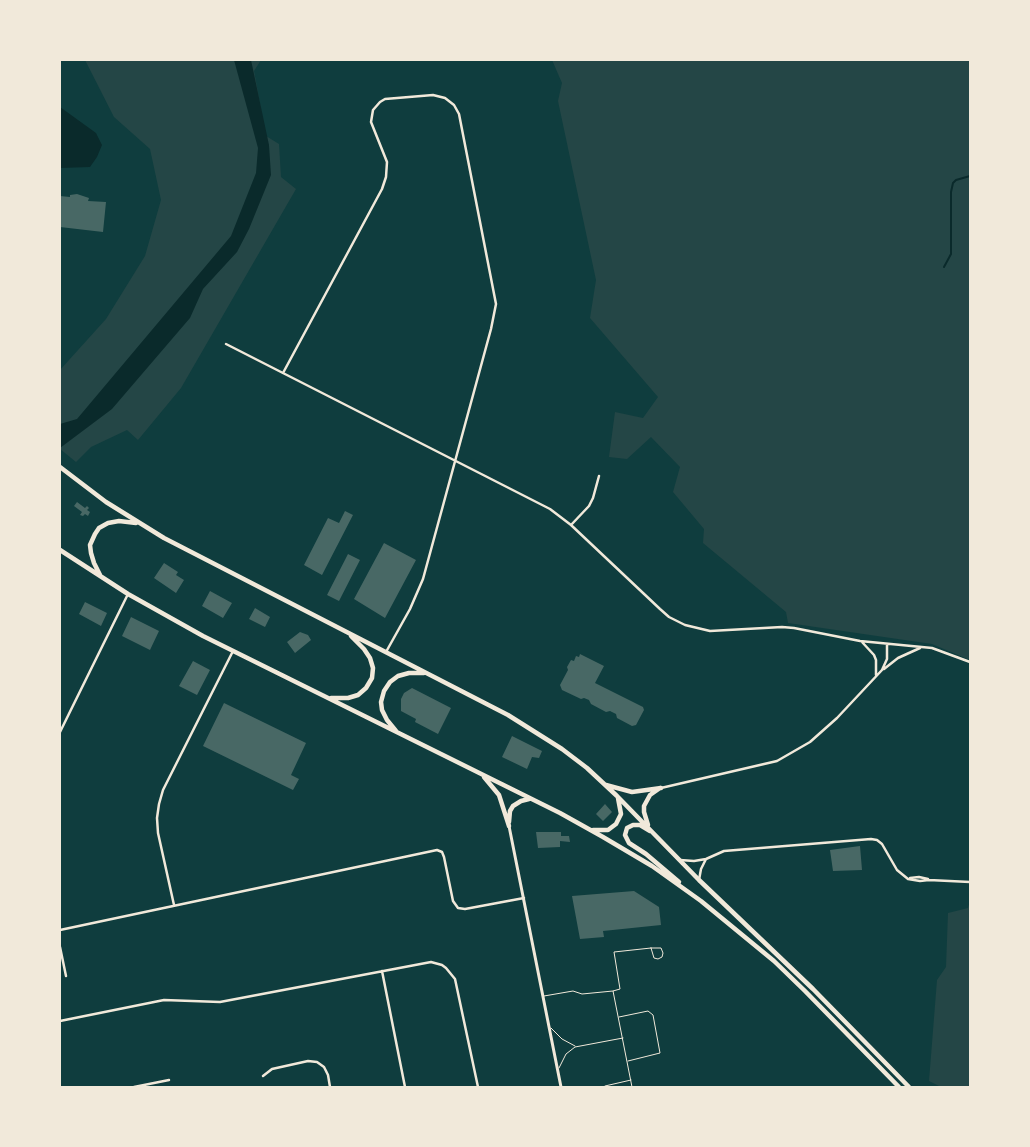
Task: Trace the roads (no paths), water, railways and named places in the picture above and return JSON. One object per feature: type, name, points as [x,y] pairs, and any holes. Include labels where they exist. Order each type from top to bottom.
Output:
[{"type":"highway","points":[[60,467],[90,491],[137,523],[176,545],[428,673],[529,727],[566,752],[618,796],[909,1087]]},
{"type":"highway","points":[[102,577],[96,568],[91,553],[91,542],[95,534],[99,528],[108,523],[120,521],[137,523]]},
{"type":"highway","points":[[60,550],[128,594],[233,651],[592,830],[647,863],[730,925],[781,968],[899,1087]]},
{"type":"highway","points":[[328,698],[344,699],[358,695],[368,685],[373,674],[373,664],[368,654],[347,632]]},
{"type":"highway","points":[[397,732],[387,720],[382,710],[385,688],[392,680],[402,675],[428,673]]},
{"type":"highway","points":[[481,774],[499,796],[509,826]]},
{"type":"highway","points":[[604,784],[632,792],[661,788]]},
{"type":"highway","points":[[649,828],[644,806],[650,796],[661,788]]},
{"type":"highway","points":[[592,830],[608,830],[618,822],[621,811],[618,796]]},
{"type":"highway","points":[[509,826],[510,811],[513,806],[521,801],[531,799]]},
{"type":"highway","points":[[653,832],[633,824],[627,828],[625,835],[629,843],[670,872],[690,894]]},
{"type":"street","points":[[283,373],[382,189],[386,177],[387,162],[371,122],[373,110],[385,99],[433,95],[445,98],[454,105],[458,114],[496,304],[491,330],[423,579],[410,609],[386,652]]},
{"type":"street","points":[[226,344],[550,509],[571,525],[669,617],[685,625],[719,632],[788,627],[860,641],[932,648],[970,662]]},
{"type":"street","points":[[571,525],[589,506],[599,476]]},
{"type":"street","points":[[60,732],[128,594]]},
{"type":"street","points":[[860,641],[867,645],[874,654],[877,666],[875,676]]},
{"type":"street","points":[[882,670],[887,659],[887,644]]},
{"type":"street","points":[[661,788],[777,761],[810,742],[824,730],[841,715],[882,670],[898,658],[921,647]]},
{"type":"street","points":[[174,905],[158,833],[157,818],[159,804],[163,790],[233,651]]},
{"type":"street","points":[[509,826],[561,1087]]},
{"type":"street","points":[[680,860],[694,861],[706,859],[724,851],[871,839],[877,840],[882,844],[897,870],[908,879],[970,882]]},
{"type":"street","points":[[60,930],[437,850],[442,852],[444,857],[453,901],[458,908],[465,909],[524,898]]},
{"type":"street","points":[[700,880],[706,859]]},
{"type":"street","points":[[60,946],[66,976]]},
{"type":"street","points":[[60,1021],[164,1000],[220,1002],[431,962],[442,965],[451,973],[457,986],[478,1087]]},
{"type":"street","points":[[382,971],[405,1087]]},
{"type":"street","points":[[263,1076],[272,1068],[308,1061],[316,1062],[324,1067],[328,1075],[330,1087]]},
{"type":"street","points":[[134,1087],[169,1080]]},
{"type":"lane","points":[[543,996],[573,991],[582,994],[620,990],[614,952],[651,948],[660,948],[664,953],[662,957],[654,958],[651,948]]},
{"type":"lane","points":[[613,991],[632,1087]]},
{"type":"lane","points":[[618,1017],[648,1011],[653,1015],[660,1053],[627,1061]]},
{"type":"lane","points":[[549,1026],[562,1039],[576,1047]]},
{"type":"lane","points":[[558,1072],[566,1054],[576,1047],[622,1038]]},
{"type":"lane","points":[[605,1086],[631,1080]]},
{"type":"waterway","points":[[944,267],[951,254],[951,192],[953,183],[956,180],[970,176]]}]
